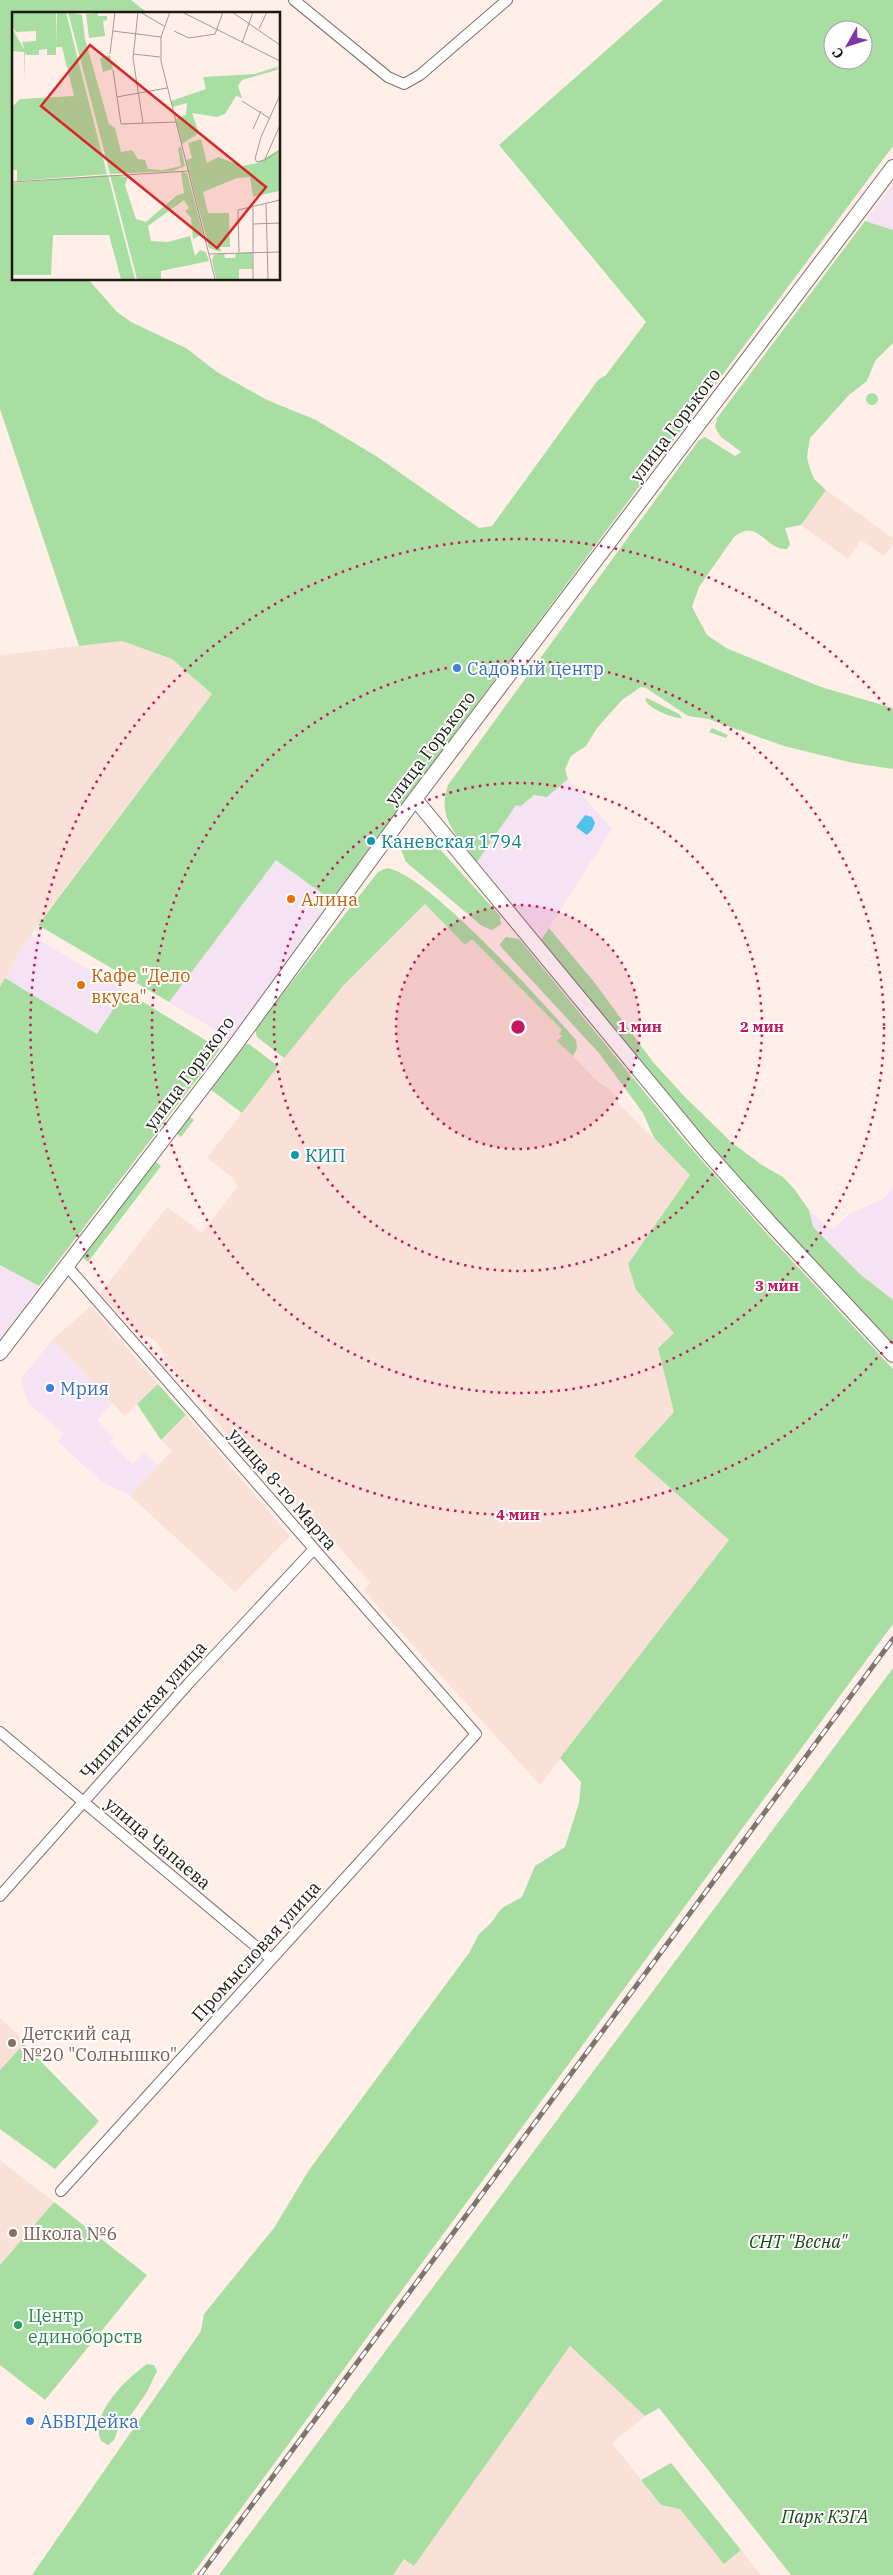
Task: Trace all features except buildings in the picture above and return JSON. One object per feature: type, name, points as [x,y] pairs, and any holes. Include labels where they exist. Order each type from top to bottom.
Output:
[{"type":"main road","name":"улица Горького","points":[[0,1353],[233,1048],[415,799],[893,167]]},
{"type":"main road","points":[[415,799],[705,1150],[776,1231],[893,1355]]},
{"type":"street","points":[[294,0],[388,77],[404,84],[420,74],[507,0]]},
{"type":"street","name":"улица 8-го Марта","points":[[66,1265],[476,1734]]},
{"type":"street","name":"Чипигинская улица","points":[[0,1896],[189,1682],[314,1549]]},
{"type":"street","name":"улица Чапаева","points":[[0,1732],[271,1959]]},
{"type":"street","name":"Промысловая улица","points":[[61,2190],[476,1734]]},
{"type":"shaded area","points":[[893,184],[893,230],[865,221]]},
{"type":"shaded area","points":[[826,490],[893,538],[893,544],[884,556],[861,540],[848,559],[801,525]]},
{"type":"shaded area","points":[[122,641],[172,659],[212,694],[46,913],[0,987],[0,655]]},
{"type":"shaded area","points":[[568,779],[612,829],[541,940],[477,862],[516,805],[525,803],[534,795],[542,798]]},
{"type":"shaded area","points":[[276,859],[331,900],[230,1039],[169,1002]]},
{"type":"shaded area","points":[[425,904],[465,945],[472,939],[563,1031],[558,1041],[599,1083],[608,1088],[619,1099],[617,1102],[690,1175],[628,1264],[636,1290],[674,1333],[658,1348],[674,1412],[634,1456],[729,1540],[540,1785],[363,1590],[370,1583],[331,1538],[232,1440],[165,1358],[158,1344],[150,1337],[140,1336],[100,1294],[167,1207],[202,1233],[237,1187],[233,1178],[207,1158],[313,1020],[343,986]]},
{"type":"shaded area","points":[[31,935],[125,991],[97,1034],[5,978]]},
{"type":"shaded area","points":[[893,1187],[893,1300],[861,1275],[812,1227],[809,1210],[829,1228],[834,1229],[849,1214],[883,1199]]},
{"type":"shaded area","points":[[0,1265],[39,1286],[0,1339]]},
{"type":"shaded area","points":[[91,1306],[158,1384],[125,1416],[52,1340]]},
{"type":"shaded area","points":[[52,1340],[113,1403],[97,1420],[114,1437],[110,1442],[133,1464],[145,1452],[158,1465],[129,1495],[102,1482],[58,1442],[64,1434],[28,1403],[21,1379]]},
{"type":"shaded area","points":[[186,1415],[290,1536],[235,1592],[129,1495],[172,1451],[161,1440]]},
{"type":"shaded area","name":"Детский сад №20 \"Солнышко\"","points":[[0,2018],[26,2042],[0,2070]]},
{"type":"shaded area","name":"Школа №6","points":[[0,2160],[54,2202],[0,2265]]},
{"type":"shaded area","points":[[570,2346],[645,2416],[612,2443],[661,2505],[680,2508],[724,2563],[741,2550],[761,2575],[393,2575],[404,2559],[414,2566]]},
{"type":"green space","points":[[0,0],[131,0],[146,12],[12,12],[12,280],[89,280],[117,312],[131,322],[186,348],[217,372],[267,400],[316,420],[376,456],[479,528],[492,526],[598,380],[606,375],[646,322],[499,145],[663,0],[893,0],[893,146],[331,900],[276,860],[169,1002],[38,925],[212,694],[172,659],[122,641],[79,646],[0,409]]},
{"type":"green space","points":[[865,221],[893,230],[893,343],[875,361],[867,381],[849,395],[810,438],[807,457],[809,466],[814,479],[826,490],[801,525],[785,528],[790,544],[787,549],[779,548],[762,536],[750,531],[743,532],[734,537],[699,587],[692,607],[707,635],[726,648],[821,687],[893,708],[893,769],[853,763],[784,746],[708,719],[688,716],[646,688],[641,687],[623,699],[597,728],[586,746],[571,756],[565,769],[568,779],[547,797],[534,795],[521,806],[516,805],[477,862],[456,836],[447,817],[445,797],[448,785],[699,440],[705,437],[735,456],[741,452],[720,436],[715,427],[717,418]]},
{"type":"green space","points":[[872,393],[878,399],[872,405],[866,399]]},
{"type":"green space","points":[[647,698],[679,714],[682,718],[673,717],[655,709],[647,702],[645,699]]},
{"type":"green space","points":[[712,728],[728,735],[726,738],[709,732]]},
{"type":"green space","points":[[412,840],[428,840],[438,847],[500,916],[501,924],[492,930],[482,926],[406,862],[401,850]]},
{"type":"green space","points":[[387,868],[406,876],[429,892],[485,943],[576,1040],[577,1048],[573,1056],[557,1041],[562,1036],[559,1034],[562,1030],[472,939],[465,945],[425,904],[343,986],[284,1058],[257,1037],[255,1029],[378,872]]},
{"type":"green space","points":[[549,928],[594,982],[653,1062],[684,1096],[731,1142],[762,1165],[783,1177],[809,1210],[813,1227],[861,1275],[893,1300],[893,1343],[806,1254],[694,1128],[541,940]]},
{"type":"green space","points":[[506,937],[519,939],[683,1139],[768,1235],[893,1369],[893,1624],[192,2575],[32,2575],[201,2331],[204,2314],[274,2228],[309,2170],[469,1953],[479,1934],[490,1924],[502,1908],[522,1897],[535,1866],[565,1847],[579,1803],[581,1782],[560,1758],[729,1540],[634,1456],[674,1412],[658,1348],[674,1333],[636,1290],[628,1264],[690,1175],[654,1138],[643,1113],[599,1053],[501,947],[500,944]]},
{"type":"green space","points":[[5,978],[97,1034],[125,991],[220,1049],[39,1286],[0,1265],[0,987]]},
{"type":"green space","points":[[246,1044],[249,1044],[278,1066],[242,1113],[210,1089]]},
{"type":"green space","points":[[189,1116],[194,1120],[181,1137],[176,1133]]},
{"type":"green space","points":[[155,1161],[161,1166],[88,1262],[82,1257]]},
{"type":"green space","points":[[158,1384],[186,1415],[161,1440],[137,1404]]},
{"type":"green space","points":[[893,1668],[893,2575],[791,2575],[659,2408],[645,2416],[570,2346],[414,2566],[404,2559],[393,2575],[219,2575]]},
{"type":"green space","points":[[24,2044],[99,2121],[55,2169],[0,2129],[0,2070]]},
{"type":"green space","points":[[54,2202],[147,2275],[45,2400],[0,2365],[0,2265]]},
{"type":"green space","points":[[147,2364],[154,2365],[157,2371],[147,2392],[131,2415],[120,2424],[114,2440],[108,2445],[101,2441],[99,2431],[100,2420],[105,2409],[120,2388]]},
{"type":"green space","points":[[671,2463],[741,2550],[724,2564],[680,2509],[661,2505],[641,2480]]},
{"type":"water","points":[[585,815],[592,817],[595,823],[587,835],[576,827]]},
{"type":"railway","points":[[200,2575],[893,1639]]},
{"type":"place","name":"Садовый центр","points":[[457,668]]},
{"type":"place","name":"Каневская 1794","points":[[371,841]]},
{"type":"place","name":"Алина","points":[[291,899]]},
{"type":"place","name":"Кафе \"Дело вкуса\"","points":[[81,985]]},
{"type":"place","name":"КИП","points":[[295,1155]]},
{"type":"place","name":"Мрия","points":[[50,1388]]},
{"type":"place","name":"Детский сад №20 \"Солнышко\"","points":[[12,2043]]},
{"type":"place","name":"Школа №6","points":[[13,2233]]},
{"type":"place","name":"Центр единоборств","points":[[18,2325]]},
{"type":"place","name":"АБВГДейка","points":[[30,2421]]},
{"type":"park label","name":"СНТ \"Весна\"","points":[[798,2241]]},
{"type":"park label","name":"Парк КЗГА","points":[[825,2516]]}]
